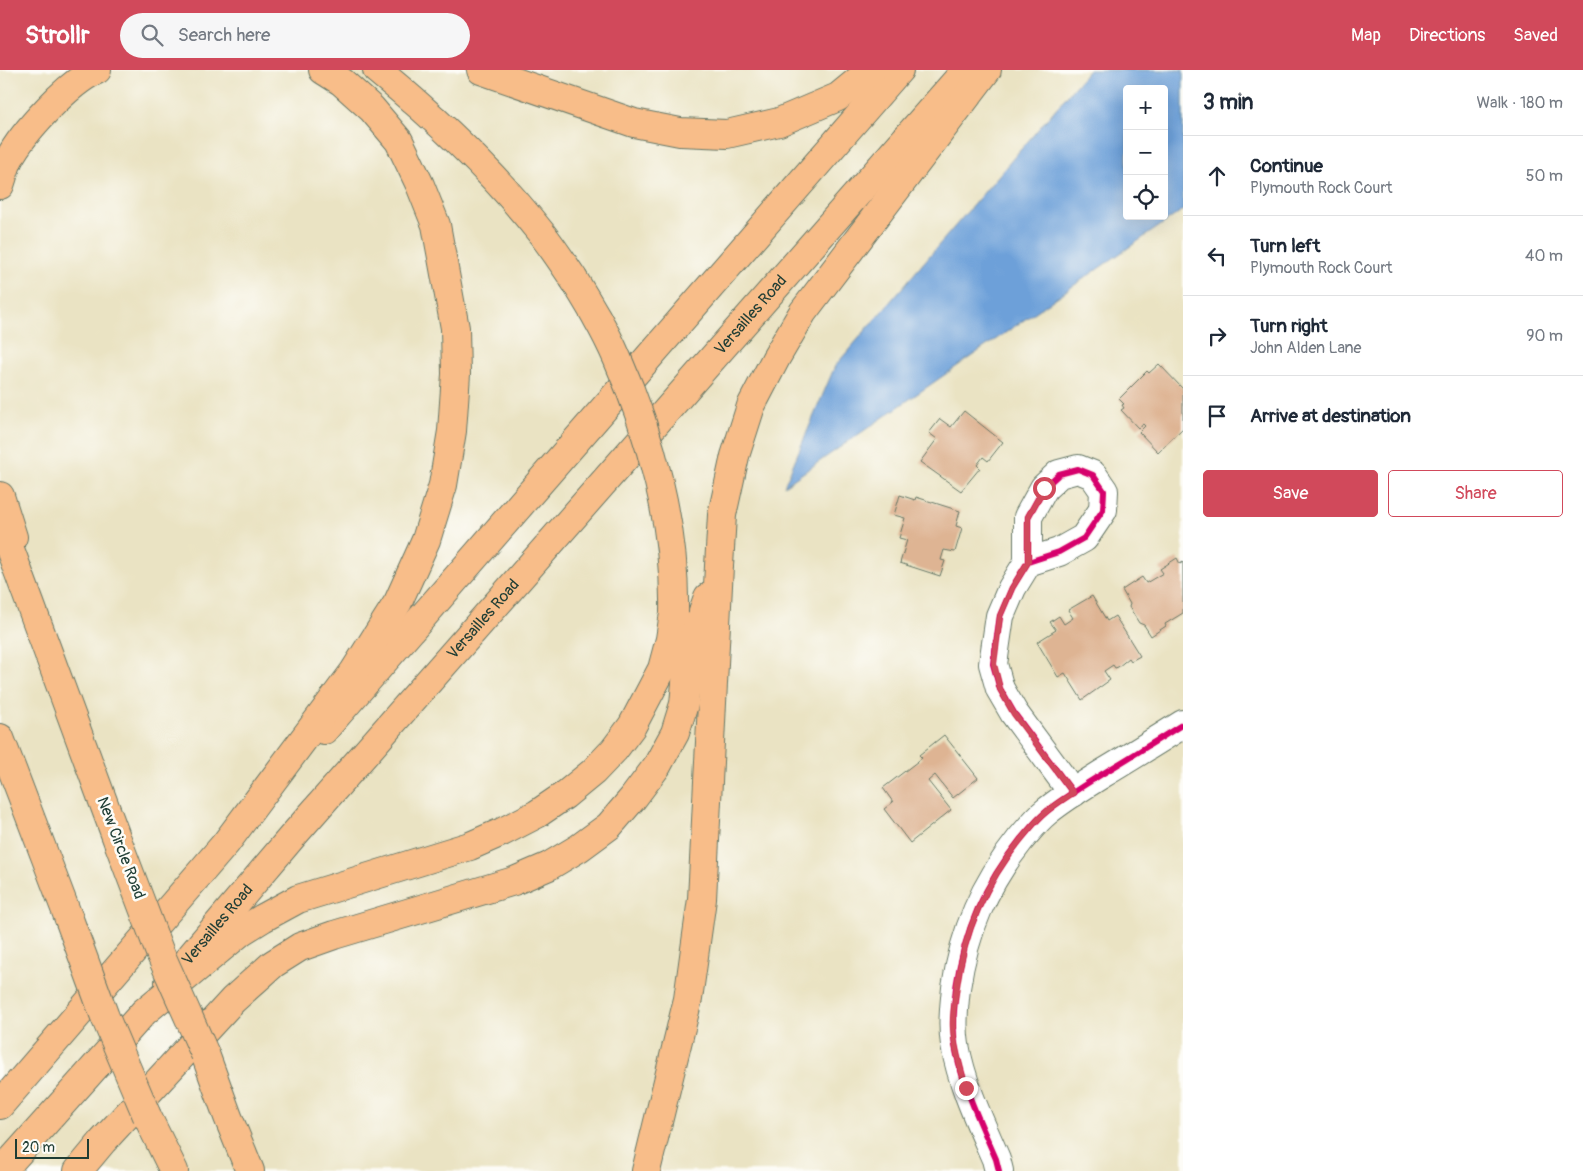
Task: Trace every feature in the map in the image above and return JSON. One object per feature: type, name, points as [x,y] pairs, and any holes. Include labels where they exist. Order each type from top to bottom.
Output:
[{"type":"main road","points":[[0,185],[10,159],[33,124],[62,94],[96,70]]},
{"type":"main road","points":[[226,843],[352,673],[398,602],[426,540],[443,485],[452,431],[456,374],[455,328],[436,225],[399,141],[372,109],[342,82],[323,70]]},
{"type":"main road","points":[[144,1012],[242,931],[298,899],[470,846],[537,814],[565,795],[593,772],[614,750],[632,726],[662,669],[670,639],[674,613],[673,573],[665,511],[654,463],[638,410],[607,336],[573,278],[543,235],[498,182],[445,128],[377,70]]},
{"type":"main road","points":[[481,70],[634,123],[680,132],[727,134],[779,122],[838,97],[871,70]]},
{"type":"main road","points":[[0,1105],[899,70]]},
{"type":"main road","name":"Versailles Road","points":[[2,1171],[144,1012],[291,838],[966,70]]},
{"type":"main road","points":[[646,1171],[688,999],[702,899],[722,515],[734,456],[751,406],[803,312],[987,70]]},
{"type":"main road","points":[[0,496],[53,668]]},
{"type":"main road","name":"New Circle Road","points":[[0,522],[160,953],[204,1054],[250,1171]]},
{"type":"main road","points":[[78,1171],[103,1141],[233,1000],[273,964],[300,947],[326,938],[514,881],[549,866],[580,848],[609,826],[657,766],[675,733],[684,704],[690,651],[719,566]]},
{"type":"main road","points":[[0,738],[104,1017],[147,1116],[174,1171]]},
{"type":"street","points":[[1028,562],[1012,588],[1000,616],[994,664],[1000,689],[1014,714],[1073,793]]},
{"type":"street","points":[[999,1171],[996,1159],[966,1088],[955,1045],[953,1028],[960,961],[978,909],[990,883],[1007,857],[1044,813],[1183,724]]},
{"type":"water","points":[[1089,70],[1183,70],[1183,210],[784,486],[835,366]]},
{"type":"building","points":[[1159,364],[1183,389],[1183,428],[1158,452],[1139,432],[1145,426],[1143,424],[1138,428],[1121,410],[1124,408],[1122,405],[1124,404],[1119,399],[1147,371],[1149,373]]},
{"type":"building","points":[[964,411],[1003,442],[988,461],[983,457],[977,465],[980,468],[961,491],[920,462],[937,439],[929,433],[940,419],[951,427]]},
{"type":"building","points":[[900,495],[915,500],[916,497],[960,511],[956,526],[962,528],[955,552],[944,550],[941,560],[945,561],[940,576],[900,563],[907,540],[899,538],[905,518],[894,515]]},
{"type":"building","points":[[1177,558],[1180,564],[1183,562],[1183,613],[1165,624],[1166,626],[1151,636],[1144,625],[1139,623],[1129,607],[1130,604],[1122,590],[1142,577],[1146,583],[1163,573],[1160,569]]},
{"type":"building","points":[[1092,596],[1107,621],[1115,616],[1140,656],[1131,661],[1129,658],[1118,667],[1115,668],[1113,665],[1104,671],[1110,680],[1082,700],[1065,673],[1058,677],[1037,642],[1056,630],[1050,622],[1059,616],[1064,624],[1073,618],[1068,610]]},
{"type":"building","points":[[944,735],[978,778],[953,798],[935,775],[928,781],[951,810],[910,843],[884,809],[893,802],[883,788],[922,758],[919,755]]},
{"type":"cycle path","points":[[1028,562],[1059,552],[1084,538],[1103,510],[1104,491],[1093,475],[1078,469],[1059,474],[1044,488],[1028,517],[1028,562],[1012,588],[1000,616],[993,664],[1000,689],[1014,713],[1073,793]]},
{"type":"cycle path","points":[[999,1171],[996,1159],[967,1089],[958,1060],[954,1038],[953,1024],[956,988],[970,928],[996,874],[1020,840],[1042,815],[1080,788],[1183,724]]},
{"type":"route","points":[[966,1088],[955,1045],[953,1028],[960,961],[968,935],[990,883],[1007,857],[1044,813],[1073,793],[1014,714],[1000,689],[994,664],[1000,616],[1012,588],[1028,562],[1028,517],[1044,488]]}]
